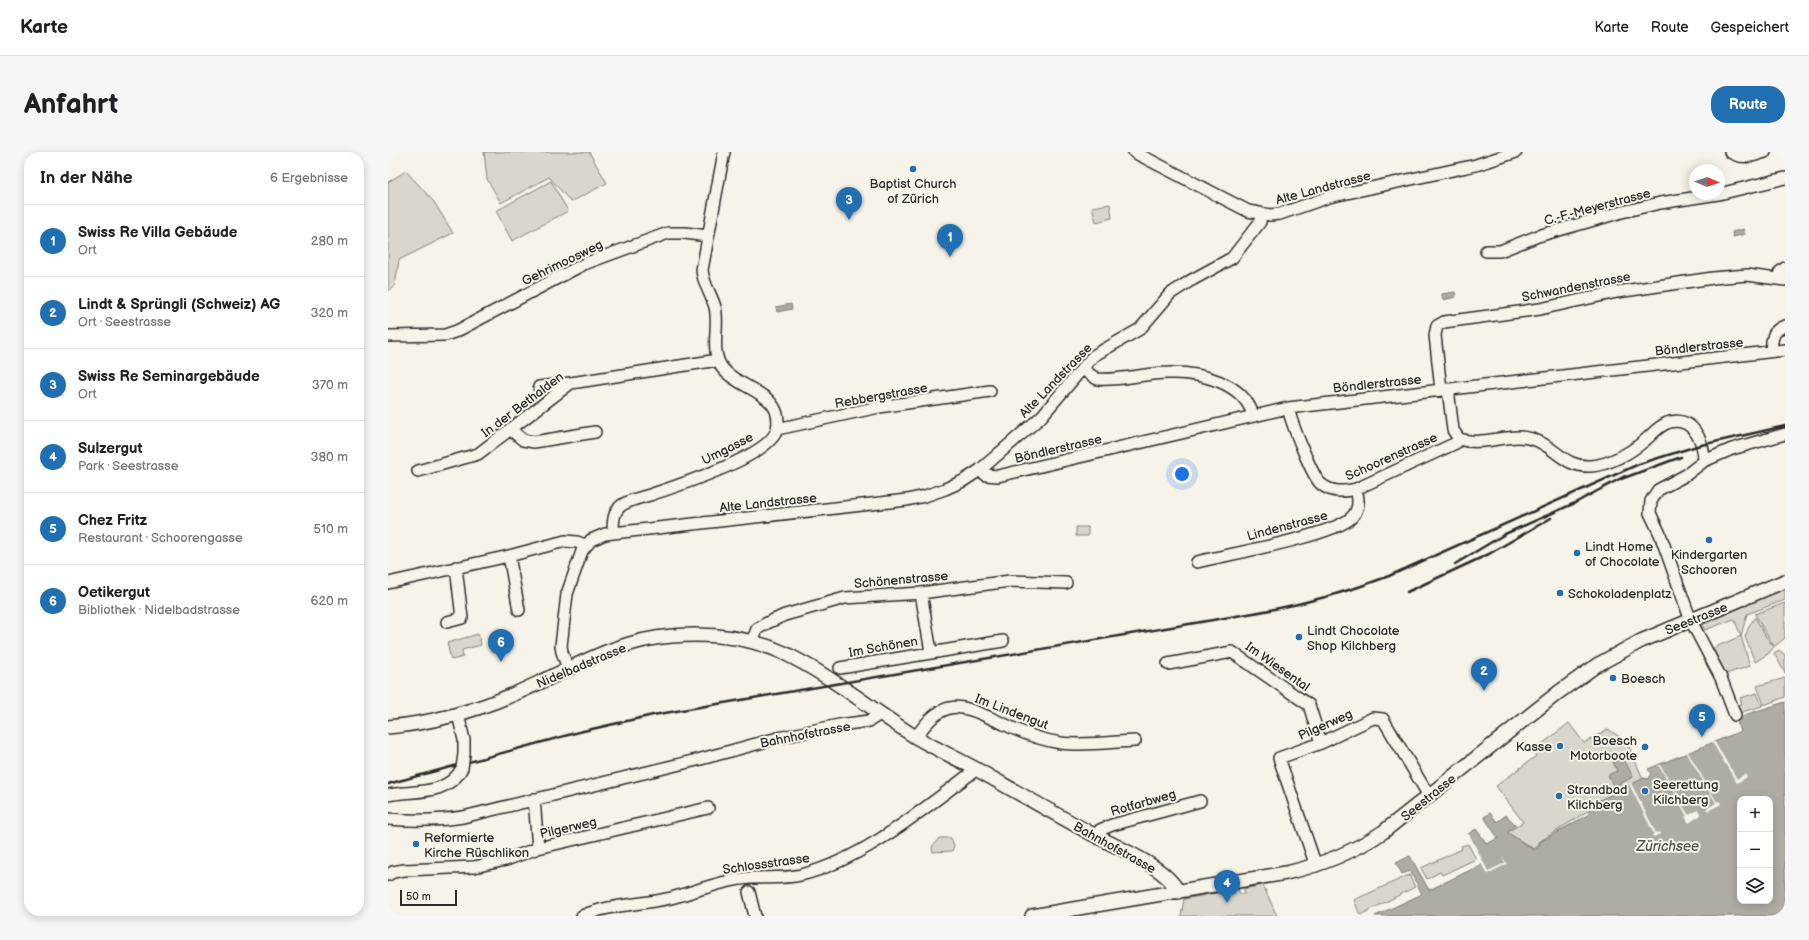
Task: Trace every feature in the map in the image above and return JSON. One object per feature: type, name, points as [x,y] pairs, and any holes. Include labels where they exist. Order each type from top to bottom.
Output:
[{"type":"main road","name":"Seestrasse","points":[[1032,916],[1274,876],[1316,866],[1362,846],[1383,832],[1586,672],[1641,641],[1785,581]]},
{"type":"main road","name":"Nidelbadstrasse","points":[[388,727],[458,714],[498,701],[607,651],[635,642],[668,636],[693,635],[714,636],[752,642],[783,653],[811,668],[880,714]]},
{"type":"main road","name":"Bahnhofstrasse","points":[[880,714],[916,737],[1140,858],[1173,882],[1178,892]]},
{"type":"street","points":[[724,152],[702,275],[715,306],[716,353],[723,369],[733,379],[769,400],[777,415],[777,429]]},
{"type":"street","points":[[1134,152],[1248,211],[1262,215]]},
{"type":"street","name":"Alte Landstrasse","points":[[585,545],[591,540],[613,533],[907,500],[925,496],[944,489],[970,477],[980,470],[1041,417],[1093,356],[1140,329],[1170,294],[1232,258],[1260,222],[1262,215],[1280,214],[1329,197],[1476,165],[1516,152]]},
{"type":"street","points":[[1730,152],[1736,156],[1745,157],[1765,152]]},
{"type":"street","name":"C.-F.-Meyerstrasse","points":[[1725,192],[1785,178]]},
{"type":"street","name":"C.-F.-Meyerstrasse","points":[[1486,251],[1500,251],[1538,236],[1622,212],[1660,203],[1689,198]]},
{"type":"street","name":"Gehrimoosweg","points":[[388,336],[445,334],[457,331],[589,262],[668,233],[685,233],[708,236]]},
{"type":"street","points":[[1781,279],[1780,272],[1785,268]]},
{"type":"street","name":"Schwandenstrasse","points":[[1444,390],[1435,335],[1438,326],[1444,322],[1540,309],[1617,292],[1697,280],[1747,275],[1781,279]]},
{"type":"street","points":[[1771,351],[1772,337],[1775,332],[1785,326]]},
{"type":"street","name":"Böndlerstrasse","points":[[980,470],[986,475],[998,476],[1174,436],[1253,415],[1288,408],[1785,350]]},
{"type":"street","name":"In der Bethalden","points":[[418,471],[478,454],[571,383],[718,360]]},
{"type":"street","points":[[1082,369],[1097,379],[1167,373],[1207,377],[1231,386],[1250,406],[1253,415]]},
{"type":"street","points":[[539,387],[571,383]]},
{"type":"street","name":"Schoorenstrasse","points":[[1288,408],[1309,463],[1320,483],[1330,490],[1343,492],[1356,489],[1456,443],[1459,439],[1453,430],[1444,390]]},
{"type":"street","name":"Rebbergstrasse","points":[[777,429],[879,407],[990,391]]},
{"type":"street","points":[[1459,439],[1477,442],[1528,438],[1540,442],[1570,462],[1590,466],[1604,463],[1628,453],[1660,427],[1667,423],[1675,422],[1685,424],[1697,433],[1703,448],[1704,461]]},
{"type":"street","name":"Umgasse","points":[[613,533],[614,516],[622,505],[696,479],[748,456],[767,444],[775,435],[777,429]]},
{"type":"street","points":[[510,430],[523,440],[534,442],[594,432]]},
{"type":"street","points":[[1735,715],[1721,678],[1691,621],[1660,534],[1650,515],[1651,502],[1658,490],[1686,475],[1704,461],[1732,449],[1785,434]]},
{"type":"street","name":"Lindenstrasse","points":[[1197,562],[1262,547],[1336,527],[1353,516],[1358,507],[1359,498],[1356,489]]},
{"type":"street","points":[[388,583],[509,556],[565,541],[577,542],[585,545],[567,594],[564,610],[561,646],[568,668]]},
{"type":"street","points":[[509,556],[519,610]]},
{"type":"street","points":[[447,622],[462,618],[456,567]]},
{"type":"street","name":"Schönenstrasse","points":[[752,642],[757,629],[785,615],[851,598],[921,593],[1010,581],[1066,583]]},
{"type":"street","name":"Im Schönen","points":[[921,593],[931,652]]},
{"type":"street","name":"Im Schönen","points":[[840,668],[1003,641]]},
{"type":"street","name":"Im Wiesental","points":[[1168,664],[1232,652],[1309,705],[1321,743]]},
{"type":"street","name":"Im Lindengut","points":[[916,737],[929,720],[939,712],[956,707],[974,710],[1035,737],[1062,743],[1134,741]]},
{"type":"street","points":[[388,795],[432,790],[443,787],[454,780],[462,768],[464,754],[462,732],[458,714]]},
{"type":"street","name":"Bahnhofstrasse","points":[[388,819],[442,821],[463,817],[701,759],[786,736],[839,725],[869,721],[880,714]]},
{"type":"street","name":"Pilgerweg","points":[[1316,866],[1279,758],[1321,743],[1373,718],[1383,719],[1429,796]]},
{"type":"street","name":"Schlossstrasse","points":[[582,916],[616,906],[670,898],[728,882],[750,878],[780,878],[799,876],[835,864],[855,854],[910,818],[977,769]]},
{"type":"street","points":[[534,800],[538,848]]},
{"type":"street","name":"Rotfarbweg","points":[[1097,836],[1100,830],[1112,825],[1200,801]]},
{"type":"street","name":"Pilgerweg","points":[[388,875],[392,872],[404,870],[474,867],[506,860],[538,848],[708,808]]},
{"type":"street","points":[[749,892],[755,916]]},
{"type":"shaded area","points":[[484,152],[589,152],[607,183],[571,202],[549,177],[501,203],[487,179]]},
{"type":"shaded area","points":[[406,171],[434,202],[453,233],[399,260],[395,286],[388,291],[388,182]]},
{"type":"shaded area","points":[[551,181],[568,211],[512,241],[496,211]]},
{"type":"shaded area","points":[[1110,204],[1112,218],[1096,222],[1092,207]]},
{"type":"shaded area","points":[[1076,527],[1088,527],[1088,536],[1076,536]]},
{"type":"shaded area","points":[[1785,587],[1785,600],[1747,614],[1741,636],[1734,619],[1705,630],[1702,625]]},
{"type":"shaded area","points":[[1785,603],[1785,638],[1775,646],[1771,642],[1755,614]]},
{"type":"shaded area","points":[[1755,617],[1766,637],[1774,647],[1768,654],[1755,662],[1745,637],[1749,626]]},
{"type":"shaded area","points":[[478,634],[481,645],[462,650],[463,657],[451,660],[447,643]]},
{"type":"shaded area","points":[[1741,636],[1750,666],[1726,674],[1713,648]]},
{"type":"shaded area","points":[[1779,650],[1785,655],[1785,673],[1774,653]]},
{"type":"shaded area","points":[[1785,678],[1785,697],[1764,705],[1757,686]]},
{"type":"shaded area","points":[[1757,693],[1762,706],[1739,713],[1736,706],[1742,704],[1740,698]]},
{"type":"shaded area","name":"Strandbad Kilchberg","points":[[1569,723],[1584,743],[1608,729],[1627,742],[1644,781],[1594,807],[1539,842],[1538,846],[1534,849],[1507,833],[1523,822],[1496,786],[1536,756],[1533,751]]},
{"type":"shaded area","points":[[939,838],[951,838],[954,845],[952,851],[933,852],[932,847]]},
{"type":"shaded area","points":[[1468,844],[1476,859],[1442,875],[1440,872],[1427,879],[1421,868],[1462,849],[1461,846]]},
{"type":"shaded area","points":[[1409,875],[1415,887],[1360,915],[1354,900]]},
{"type":"shaded area","points":[[1263,885],[1277,916],[1181,916],[1184,899],[1238,889],[1240,894],[1244,894],[1244,889]]},
{"type":"water","points":[[1744,229],[1745,234],[1733,237],[1732,232]]},
{"type":"water","points":[[1455,292],[1456,297],[1443,300],[1442,294]]},
{"type":"water","points":[[791,304],[792,309],[777,312],[776,307]]},
{"type":"water","name":"Zürichsee","points":[[1785,702],[1785,916],[1375,916],[1422,894],[1410,871],[1402,874],[1396,863],[1410,856],[1429,890],[1483,864],[1468,834],[1476,829],[1487,844],[1498,838],[1484,817],[1490,813],[1497,822],[1506,815],[1516,825],[1507,832],[1534,850],[1539,847],[1540,842],[1589,814],[1590,805],[1644,778],[1648,779],[1651,773],[1648,769],[1741,731],[1735,718]]},
{"type":"water","points":[[1623,757],[1633,777],[1614,787],[1608,775],[1617,771],[1613,762]]},
{"type":"pier","points":[[1714,741],[1737,779],[1745,774],[1747,777],[1737,783],[1712,742]]},
{"type":"pier","points":[[1686,752],[1688,752],[1717,802],[1719,801],[1721,804],[1708,811],[1706,809],[1716,803]]},
{"type":"pier","points":[[1658,765],[1660,765],[1681,799],[1680,802],[1689,815],[1698,810],[1701,815],[1689,823],[1685,817],[1687,816],[1678,801],[1679,798]]},
{"type":"pier","points":[[1631,783],[1656,833],[1659,832],[1660,834],[1654,837],[1652,835],[1654,834],[1629,784]]},
{"type":"pier","points":[[1469,834],[1488,871],[1505,863],[1502,856],[1507,864],[1487,874],[1466,835]]},
{"type":"railway","points":[[388,784],[579,732],[653,715],[1248,614],[1319,599],[1389,576],[1639,464],[1697,446],[1785,426]]},
{"type":"railway","points":[[1621,479],[1681,457]]},
{"type":"railway","points":[[1455,564],[1505,534],[1575,503],[1625,476]]},
{"type":"railway","points":[[1407,592],[1489,554],[1551,518]]},
{"type":"place","name":"Baptist Church of Zürich","points":[[913,169]]},
{"type":"place","name":"Swiss Re Seminargebäude","points":[[849,220]]},
{"type":"place","name":"Swiss Re Villa Gebäude","points":[[950,257]]},
{"type":"place","name":"Kindergarten Schooren","points":[[1709,540]]},
{"type":"place","name":"Lindt Home of Chocolate","points":[[1577,553]]},
{"type":"place","name":"Schokoladenplatz","points":[[1560,593]]},
{"type":"place","name":"Lindt Chocolate Shop Kilchberg","points":[[1299,637]]},
{"type":"place","name":"Oetikergut","points":[[501,662]]},
{"type":"place","name":"Boesch","points":[[1613,678]]},
{"type":"place","name":"Lindt & Sprüngli (Schweiz) AG","points":[[1484,691]]},
{"type":"place","name":"Chez Fritz","points":[[1702,737]]},
{"type":"place","name":"Kasse","points":[[1560,746]]},
{"type":"place","name":"Boesch Motorboote","points":[[1645,747]]},
{"type":"place","name":"Seerettung Kilchberg","points":[[1645,791]]},
{"type":"place","name":"Strandbad Kilchberg","points":[[1559,796]]},
{"type":"place","name":"Reformierte Kirche Rüschlikon","points":[[416,844]]},
{"type":"place","name":"Sulzergut","points":[[1227,903]]}]
